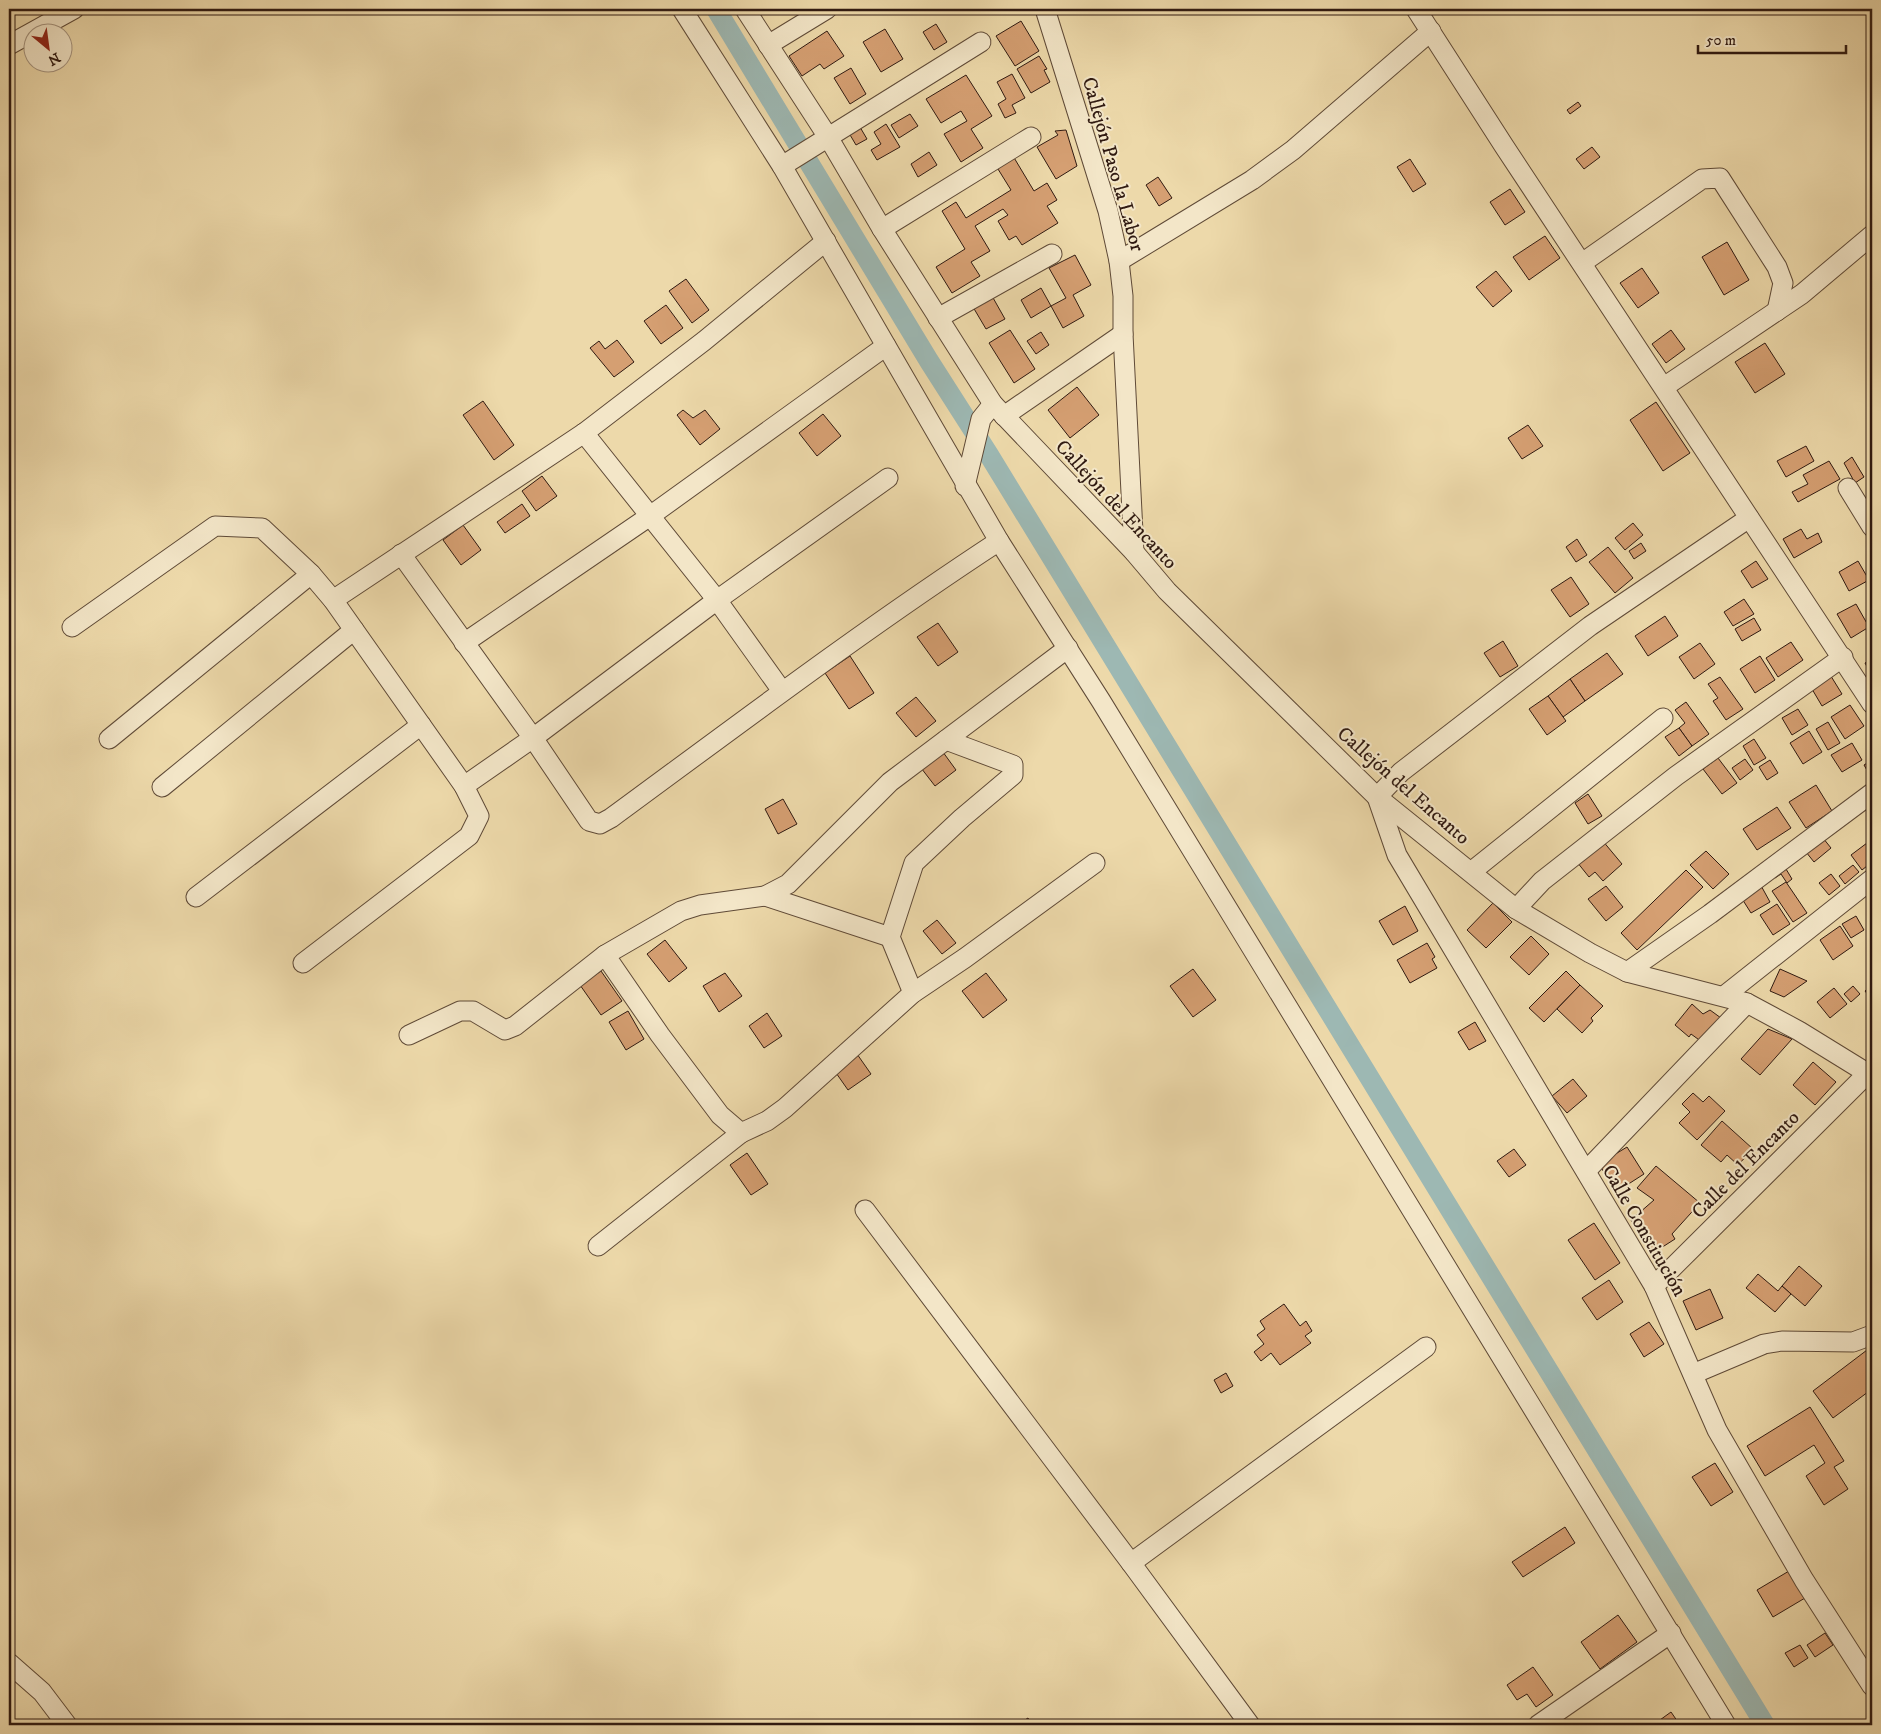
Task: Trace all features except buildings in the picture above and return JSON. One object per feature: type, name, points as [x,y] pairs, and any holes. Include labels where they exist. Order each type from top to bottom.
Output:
[{"type":"street","points":[[9,45],[74,9]]},
{"type":"street","points":[[682,9],[786,163],[826,242],[886,346],[967,477],[999,541],[1068,648],[1726,1725]]},
{"type":"street","name":"Callejón del Encanto","points":[[745,9],[768,45],[821,141],[882,229],[998,410],[1134,552],[1167,591],[1377,797],[1516,909],[1590,953],[1627,972],[1747,1003],[1799,1031],[1869,1075]]},
{"type":"street","points":[[768,45],[827,9]]},
{"type":"street","name":"Callejón Paso la Labor","points":[[1045,9],[1108,211],[1119,261],[1123,296],[1123,334],[1134,552]]},
{"type":"street","points":[[1416,9],[1504,146],[1843,657],[1872,704]]},
{"type":"street","points":[[1119,261],[1252,180],[1293,150],[1430,31]]},
{"type":"street","points":[[786,163],[981,42]]},
{"type":"street","points":[[882,229],[1031,137]]},
{"type":"street","points":[[1582,263],[1702,179],[1720,178],[1777,267],[1783,283],[1777,311]]},
{"type":"street","points":[[1664,387],[1777,311],[1828,273],[1872,235]]},
{"type":"street","points":[[333,600],[584,433],[704,341],[826,242]]},
{"type":"street","points":[[938,318],[1052,254]]},
{"type":"street","points":[[967,477],[981,419],[1123,334]]},
{"type":"street","points":[[464,643],[650,516],[886,346]]},
{"type":"street","points":[[584,433],[717,600],[782,691]]},
{"type":"street","points":[[464,786],[533,738],[717,600],[888,478]]},
{"type":"street","points":[[1848,488],[1872,527]]},
{"type":"street","points":[[1377,797],[1401,772],[1590,626],[1749,518]]},
{"type":"street","points":[[72,627],[215,526],[262,528],[311,574],[333,600],[464,786],[479,816],[470,836],[304,963]]},
{"type":"street","points":[[401,554],[533,738],[589,821],[600,824],[611,818],[782,691],[918,594],[999,541]]},
{"type":"street","points":[[109,739],[311,574]]},
{"type":"street","points":[[162,787],[354,630]]},
{"type":"street","points":[[409,1035],[460,1011],[473,1011],[505,1030],[516,1026],[605,955],[681,911],[700,905],[765,896],[788,884],[890,782],[1068,648]]},
{"type":"street","points":[[1516,909],[1557,869],[1669,782],[1843,657]]},
{"type":"street","points":[[1471,872],[1663,718]]},
{"type":"street","points":[[196,897],[421,726]]},
{"type":"street","points":[[913,993],[890,938],[914,863],[962,818],[1013,775],[1013,764],[946,740]]},
{"type":"street","points":[[1627,972],[1718,908],[1872,794]]},
{"type":"street","name":"Calle Constitución","points":[[1377,797],[1397,855],[1654,1286],[1717,1430],[1804,1580],[1872,1686]]},
{"type":"street","points":[[598,1246],[740,1133],[767,1121],[785,1108],[913,993],[965,958],[1095,863]]},
{"type":"street","points":[[1724,996],[1872,879]]},
{"type":"street","points":[[765,896],[890,938]]},
{"type":"street","points":[[605,955],[660,1035],[720,1115],[740,1133]]},
{"type":"street","points":[[1586,1171],[1747,1003]]},
{"type":"street","name":"Calle del Encanto","points":[[1654,1286],[1869,1075]]},
{"type":"street","points":[[865,1210],[1131,1563],[1250,1725]]},
{"type":"street","points":[[1693,1374],[1764,1344],[1782,1341],[1852,1342],[1872,1335]]},
{"type":"street","points":[[1131,1563],[1426,1348]]},
{"type":"street","points":[[1547,1723],[1671,1633]]},
{"type":"street","points":[[9,1663],[42,1692],[67,1725]]},
{"type":"waterway","points":[[716,9],[929,361],[989,455],[1765,1725]]}]
